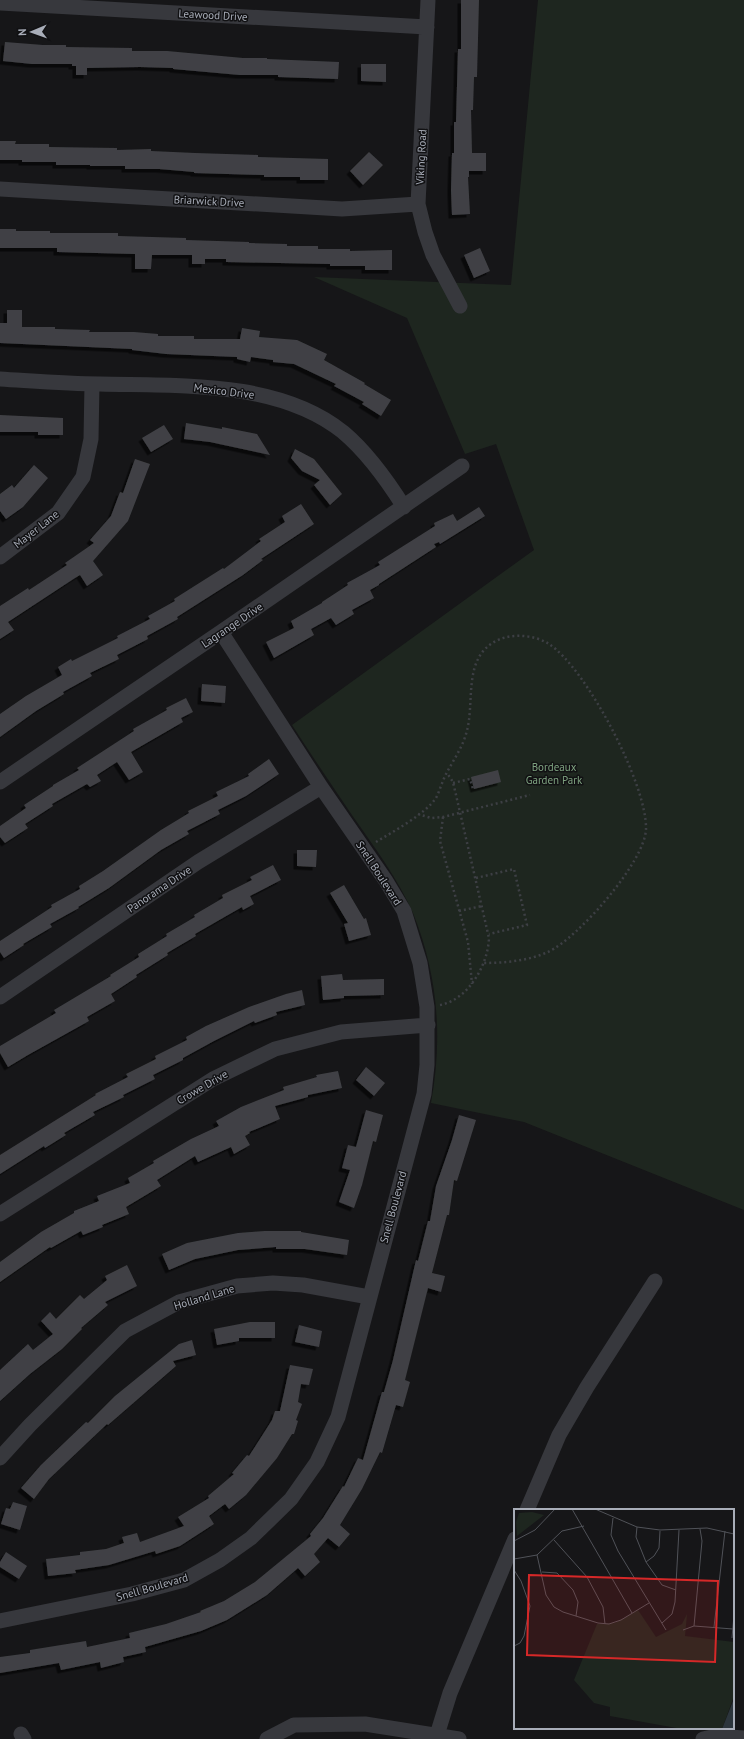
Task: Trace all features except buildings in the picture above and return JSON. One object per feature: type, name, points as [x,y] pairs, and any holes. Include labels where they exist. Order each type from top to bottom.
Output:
[{"type":"street","name":"Viking Road","points":[[428,0],[418,204],[431,249],[460,306]]},
{"type":"street","name":"Leawood Drive","points":[[0,3],[427,27]]},
{"type":"street","name":"Briarwick Drive","points":[[0,188],[342,209],[418,204]]},
{"type":"street","name":"Mexico Drive","points":[[0,379],[92,384],[205,387],[272,397],[314,414],[342,431],[357,444],[386,478],[404,507]]},
{"type":"street","name":"Mayer Lane","points":[[0,556],[58,513],[83,477],[91,439],[92,384]]},
{"type":"street","name":"Lagrange Drive","points":[[0,782],[462,466]]},
{"type":"street","name":"Snell Boulevard","points":[[0,1621],[132,1594],[184,1580],[220,1560],[251,1538],[292,1499],[317,1462],[338,1417],[424,1094],[427,1065],[427,1007],[420,963],[404,911],[386,881],[322,787],[221,632]]},
{"type":"street","name":"Panorama Drive","points":[[0,997],[198,862],[322,787]]},
{"type":"street","name":"Crowe Drive","points":[[0,1214],[213,1078],[275,1049],[341,1032],[428,1026]]},
{"type":"street","points":[[527,1509],[559,1435],[586,1387],[655,1281]]},
{"type":"street","name":"Holland Lane","points":[[0,1458],[30,1425],[125,1331],[179,1302],[237,1286],[273,1283],[303,1285],[369,1297]]},
{"type":"street","points":[[438,1734],[450,1693],[514,1541]]},
{"type":"street","points":[[267,1739],[294,1725],[365,1724],[438,1734],[459,1739]]},
{"type":"street","points":[[704,1739],[716,1736],[744,1738]]},
{"type":"path","points":[[365,850],[418,814],[436,798],[466,735],[471,707],[472,675],[475,665],[482,653],[491,644],[503,638],[517,636],[532,637],[545,642],[561,654],[578,674],[614,732],[639,793],[645,822],[645,835],[635,857],[612,891],[589,919],[569,938],[548,952],[531,958],[500,963],[482,963]]},
{"type":"path","points":[[427,1007],[452,1002],[462,995],[472,984],[488,948],[489,934],[476,878],[453,783],[447,773]]},
{"type":"path","points":[[453,783],[470,779],[473,789]]},
{"type":"path","points":[[418,814],[431,818],[442,817],[530,795]]},
{"type":"path","points":[[442,817],[440,841],[468,942],[472,984]]},
{"type":"path","points":[[476,878],[514,869],[527,925],[489,934]]},
{"type":"path","points":[[459,911],[482,906]]},
{"type":"green space","name":"Bordeaux Garden Park","points":[[538,0],[744,0],[744,1210],[524,1122],[431,1103],[437,1055],[436,1007],[428,960],[413,913],[386,864],[292,725],[534,550],[496,444],[465,454],[407,318],[314,277],[511,285]]}]
